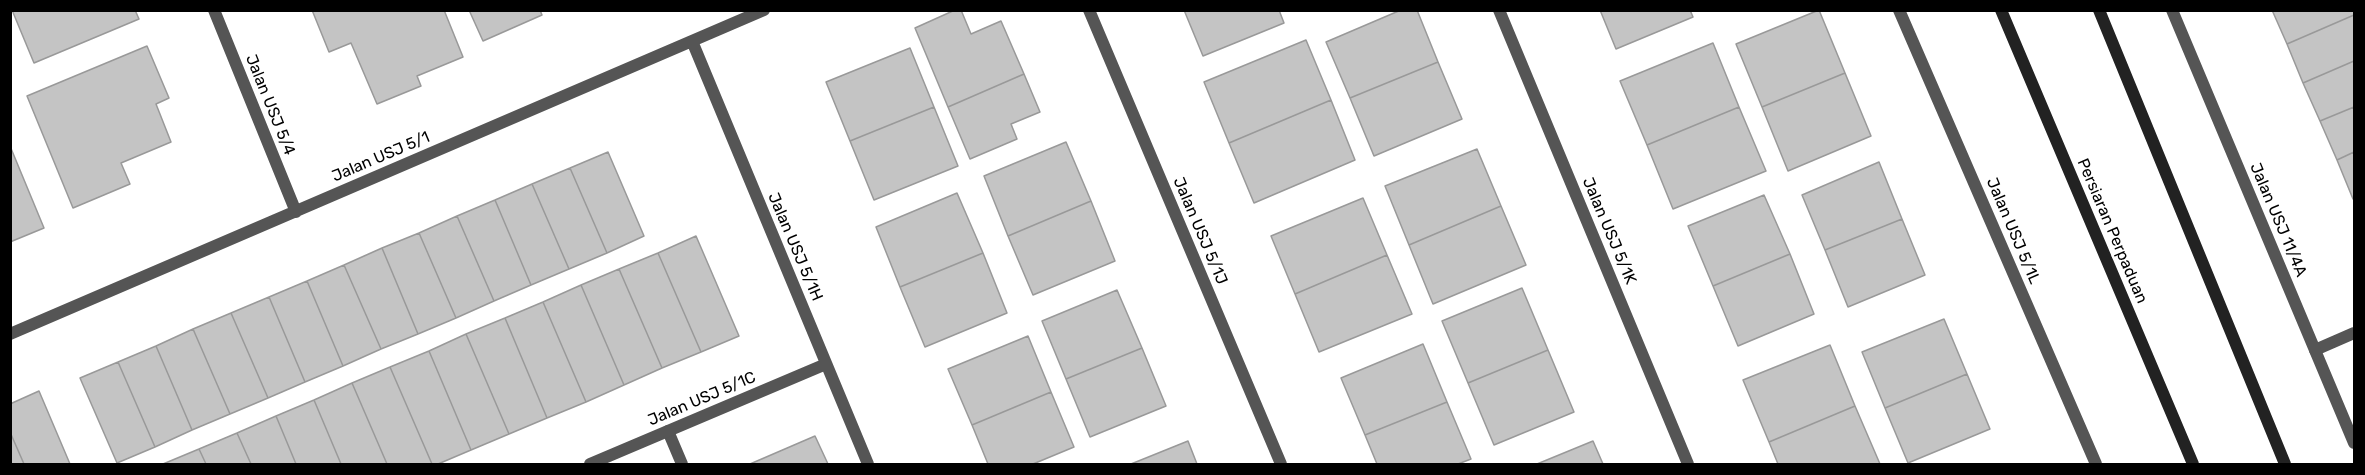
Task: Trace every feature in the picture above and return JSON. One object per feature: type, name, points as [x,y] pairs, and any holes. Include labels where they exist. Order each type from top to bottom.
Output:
[{"type":"main road","name":"Persiaran Perpaduan","points":[[2001,10],[2193,465]]},
{"type":"main road","points":[[2099,10],[2285,465]]},
{"type":"street","name":"Jalan USJ 5/4","points":[[213,10],[296,212]]},
{"type":"street","name":"Jalan USJ 5/1","points":[[10,334],[764,10]]},
{"type":"street","name":"Jalan USJ 5/1J","points":[[1089,10],[1281,465]]},
{"type":"street","name":"Jalan USJ 5/1K","points":[[1499,10],[1689,465]]},
{"type":"street","name":"Jalan USJ 5/1L","points":[[1899,10],[2096,465]]},
{"type":"street","name":"Jalan USJ 11/4A","points":[[2172,10],[2355,443]]},
{"type":"street","name":"Jalan USJ 5/1H","points":[[692,41],[868,465]]},
{"type":"street","points":[[2315,350],[2355,333]]},
{"type":"street","name":"Jalan USJ 5/1C","points":[[590,465],[826,364]]},
{"type":"street","points":[[668,431],[682,465]]},
{"type":"building","points":[[12,10],[135,10],[139,19],[34,63]]},
{"type":"building","points":[[312,10],[444,10],[463,57],[417,76],[421,86],[377,104],[351,43],[329,52]]},
{"type":"building","points":[[469,10],[540,10],[542,15],[483,41]]},
{"type":"building","points":[[955,10],[961,10],[971,34],[1001,21],[1024,74],[948,107],[915,28]]},
{"type":"building","points":[[1184,10],[1279,10],[1284,23],[1203,56]]},
{"type":"building","points":[[1401,10],[1417,10],[1438,62],[1350,98],[1326,42]]},
{"type":"building","points":[[1600,10],[1690,10],[1693,17],[1616,49]]},
{"type":"building","points":[[1819,10],[1845,73],[1762,107],[1736,44]]},
{"type":"building","points":[[2272,10],[2354,10],[2354,15],[2287,44]]},
{"type":"building","points":[[2354,15],[2354,61],[2303,83],[2287,44]]},
{"type":"building","points":[[1306,40],[1331,100],[1229,143],[1204,82]]},
{"type":"building","points":[[1713,43],[1739,107],[1647,145],[1620,81]]},
{"type":"building","points":[[147,46],[169,98],[156,104],[171,142],[121,163],[130,184],[73,208],[27,96]]},
{"type":"building","points":[[910,48],[934,107],[850,141],[826,82]]},
{"type":"building","points":[[2354,61],[2354,107],[2320,121],[2303,83]]},
{"type":"building","points":[[1438,62],[1462,119],[1374,156],[1350,98]]},
{"type":"building","points":[[1845,73],[1871,136],[1788,171],[1762,107]]},
{"type":"building","points":[[1024,74],[1040,112],[1011,124],[1017,139],[970,159],[948,107]]},
{"type":"building","points":[[1331,100],[1355,160],[1254,203],[1229,143]]},
{"type":"building","points":[[934,107],[958,166],[874,200],[850,141]]},
{"type":"building","points":[[1739,107],[1766,171],[1673,209],[1647,145]]},
{"type":"building","points":[[2354,107],[2354,152],[2337,160],[2320,121]]},
{"type":"building","points":[[1066,142],[1091,201],[1008,236],[984,176]]},
{"type":"building","points":[[10,146],[44,228],[10,242]]},
{"type":"building","points":[[1477,149],[1501,206],[1409,245],[1385,186]]},
{"type":"building","points":[[608,152],[644,236],[607,253],[570,168]]},
{"type":"building","points":[[2354,152],[2354,198],[2353,199],[2337,160]]},
{"type":"building","points":[[1879,162],[1902,219],[1825,250],[1802,195]]},
{"type":"building","points":[[570,168],[607,253],[569,269],[532,184]]},
{"type":"building","points":[[532,184],[569,269],[531,285],[495,200]]},
{"type":"building","points":[[957,193],[983,253],[900,287],[876,227]]},
{"type":"building","points":[[1764,195],[1790,254],[1713,286],[1688,226]]},
{"type":"building","points":[[1363,198],[1387,255],[1295,294],[1271,236]]},
{"type":"building","points":[[495,200],[531,285],[494,301],[457,216]]},
{"type":"building","points":[[1091,201],[1115,261],[1033,295],[1008,236]]},
{"type":"building","points":[[1501,206],[1526,265],[1433,304],[1409,245]]},
{"type":"building","points":[[457,216],[494,301],[456,318],[419,233]]},
{"type":"building","points":[[1902,219],[1925,275],[1848,307],[1825,250]]},
{"type":"building","points":[[419,233],[456,318],[418,334],[382,248]]},
{"type":"building","points":[[696,236],[739,336],[701,352],[658,253]]},
{"type":"building","points":[[382,248],[418,334],[381,349],[344,265]]},
{"type":"building","points":[[658,253],[701,352],[662,368],[619,269]]},
{"type":"building","points":[[983,253],[1007,313],[925,347],[900,287]]},
{"type":"building","points":[[1790,254],[1814,314],[1738,346],[1713,286]]},
{"type":"building","points":[[1387,255],[1412,314],[1319,352],[1295,294]]},
{"type":"building","points":[[344,265],[381,349],[343,366],[307,281]]},
{"type":"building","points":[[619,269],[662,368],[624,385],[581,285]]},
{"type":"building","points":[[307,281],[343,366],[305,382],[269,297]]},
{"type":"building","points":[[581,285],[624,385],[586,402],[543,302]]},
{"type":"building","points":[[1522,288],[1548,350],[1468,383],[1442,321]]},
{"type":"building","points":[[1117,290],[1142,348],[1066,379],[1042,321]]},
{"type":"building","points":[[269,297],[305,382],[268,398],[231,313]]},
{"type":"building","points":[[543,302],[586,402],[547,418],[505,318]]},
{"type":"building","points":[[231,313],[268,398],[230,414],[193,329]]},
{"type":"building","points":[[505,318],[547,418],[509,434],[466,334]]},
{"type":"building","points":[[1944,319],[1967,374],[1885,408],[1862,352]]},
{"type":"building","points":[[193,329],[230,414],[192,430],[156,346]]},
{"type":"building","points":[[466,334],[509,434],[471,450],[429,351]]},
{"type":"building","points":[[1028,336],[1051,392],[972,425],[948,369]]},
{"type":"building","points":[[1423,344],[1447,402],[1365,435],[1341,378]]},
{"type":"building","points":[[1830,345],[1855,406],[1769,442],[1743,380]]},
{"type":"building","points":[[156,346],[192,430],[155,447],[118,362]]},
{"type":"building","points":[[1142,348],[1166,406],[1090,437],[1066,379]]},
{"type":"building","points":[[1548,350],[1574,412],[1494,445],[1468,383]]},
{"type":"building","points":[[429,351],[471,450],[438,464],[432,464],[390,367]]},
{"type":"building","points":[[118,362],[155,447],[117,463],[80,378]]},
{"type":"building","points":[[390,367],[432,464],[387,464],[352,383]]},
{"type":"building","points":[[1967,374],[1990,429],[1908,463],[1885,408]]},
{"type":"building","points":[[352,383],[387,464],[341,464],[314,400]]},
{"type":"building","points":[[39,391],[70,464],[24,464],[10,432],[10,404]]},
{"type":"building","points":[[1051,392],[1074,447],[1033,464],[988,464],[972,425]]},
{"type":"building","points":[[314,400],[341,464],[296,464],[276,416]]},
{"type":"building","points":[[1447,402],[1471,459],[1458,464],[1377,464],[1365,435]]},
{"type":"building","points":[[1855,406],[1880,464],[1778,464],[1769,442]]},
{"type":"building","points":[[276,416],[296,464],[251,464],[237,433]]},
{"type":"building","points":[[10,432],[24,464],[10,464]]},
{"type":"building","points":[[237,433],[251,464],[206,464],[199,449]]},
{"type":"building","points":[[815,436],[828,464],[750,464]]},
{"type":"building","points":[[1188,441],[1197,464],[1131,464]]},
{"type":"building","points":[[1593,441],[1603,464],[1537,464]]},
{"type":"building","points":[[199,449],[206,464],[163,464]]}]
